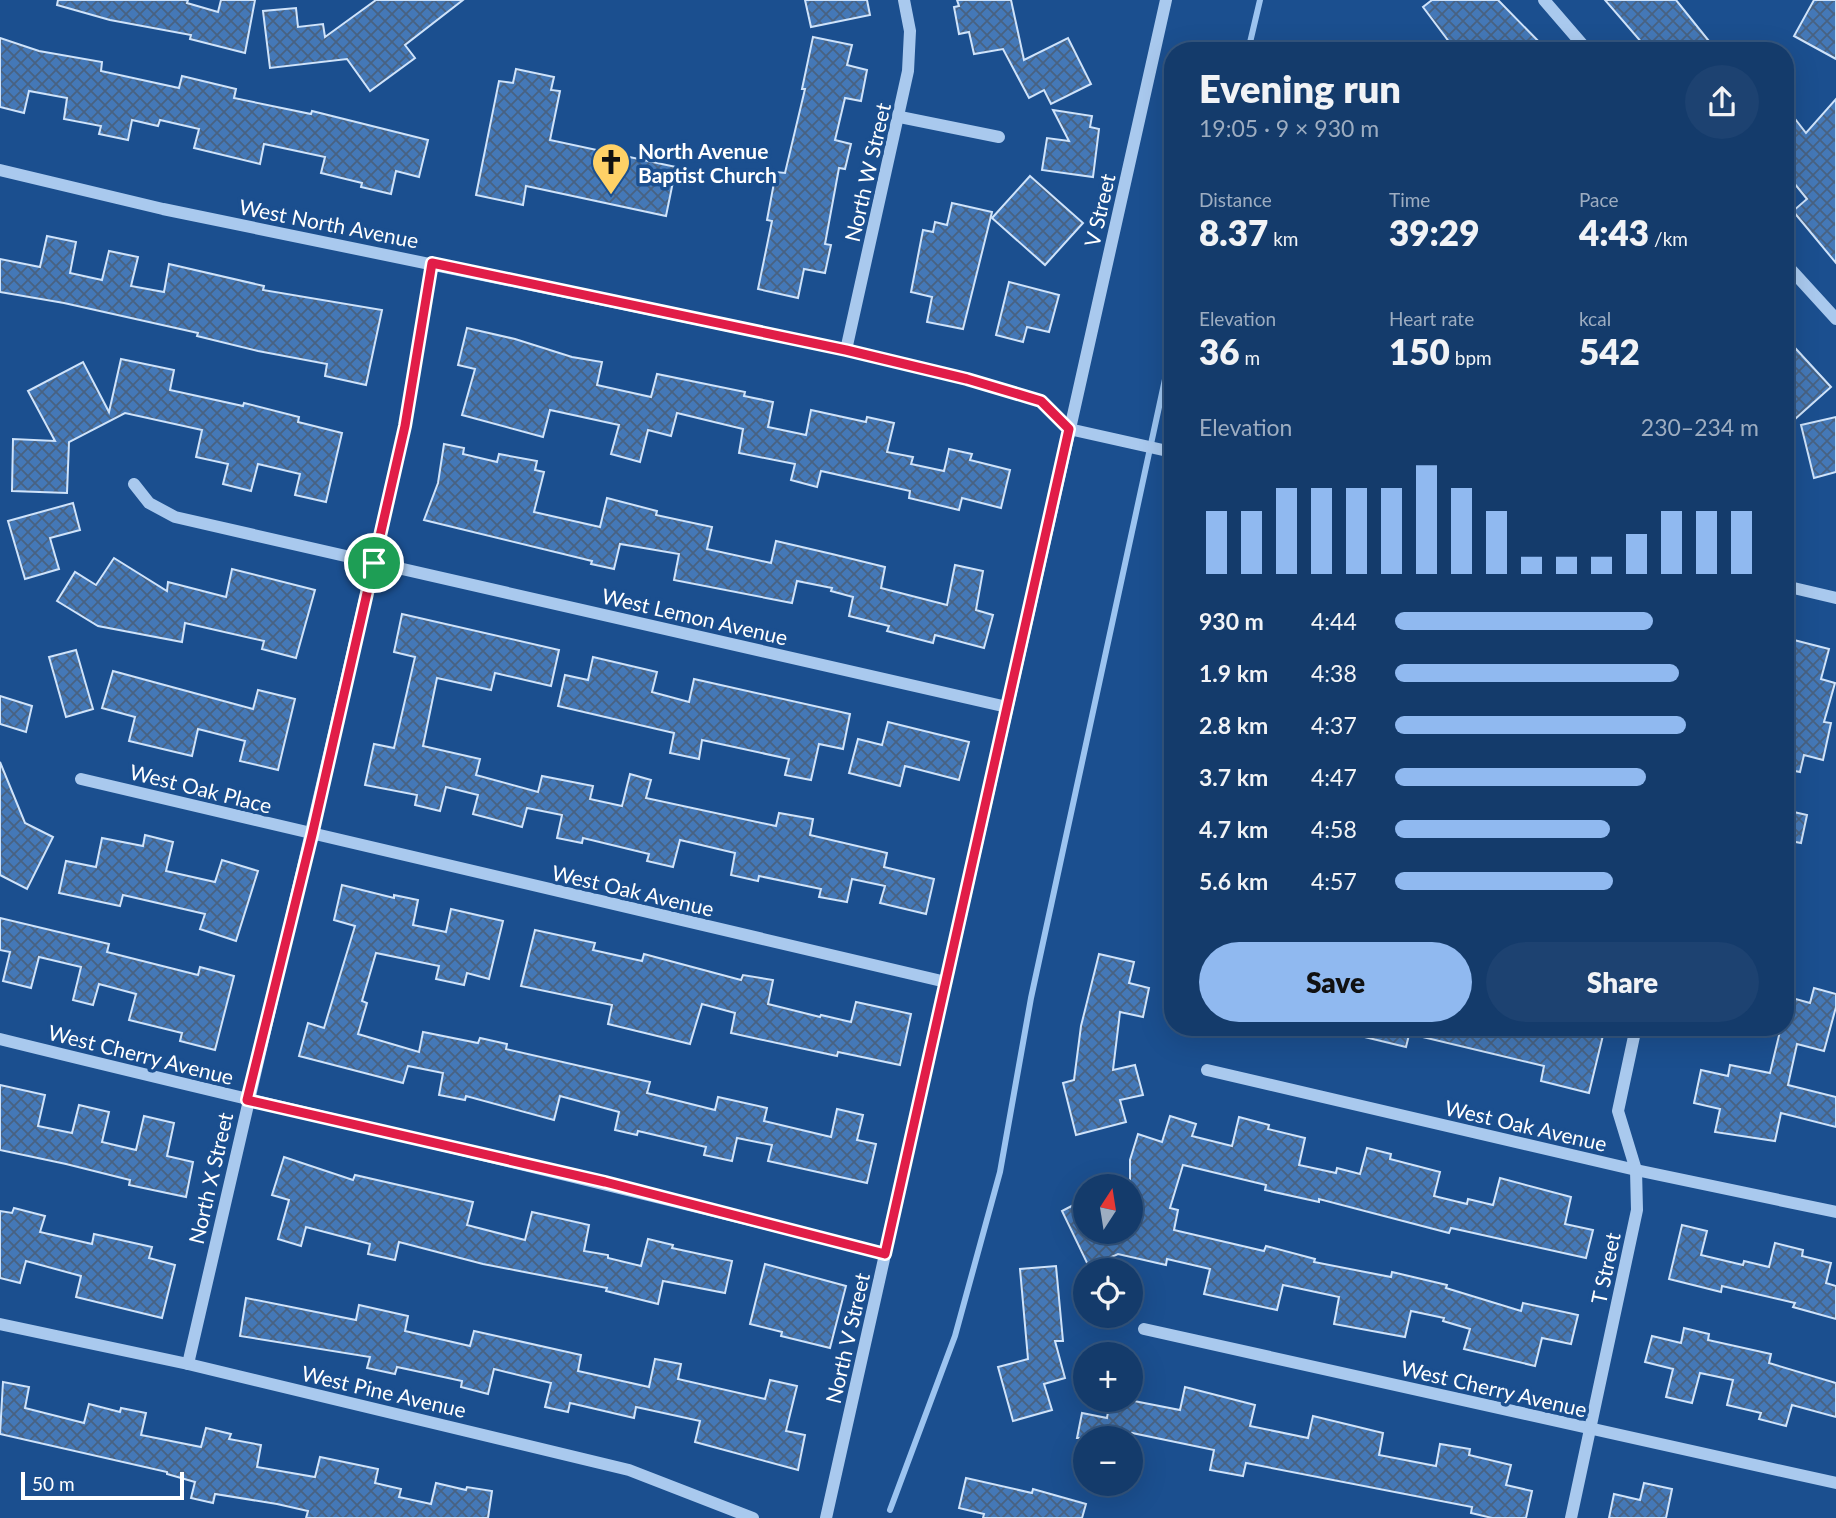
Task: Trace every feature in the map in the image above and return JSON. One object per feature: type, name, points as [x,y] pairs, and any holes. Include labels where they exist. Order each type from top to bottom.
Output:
[{"type":"street","name":"North W Street","points":[[846,350],[900,117],[908,71],[910,31],[904,0]]},
{"type":"street","name":"V Street","points":[[1069,429],[1166,0]]},
{"type":"street","points":[[1544,0],[1580,42]]},
{"type":"street","points":[[900,117],[999,137]]},
{"type":"street","name":"West North Avenue","points":[[0,170],[163,209],[846,350],[967,379],[1041,401],[1069,429]]},
{"type":"street","name":"North X Street","points":[[188,1364],[405,426],[432,263]]},
{"type":"street","points":[[1794,273],[1836,319]]},
{"type":"street","points":[[1069,429],[1164,450]]},
{"type":"street","name":"North V Street","points":[[826,1518],[1069,429]]},
{"type":"street","name":"West Lemon Avenue","points":[[134,484],[149,503],[175,517],[1007,707]]},
{"type":"street","points":[[1794,588],[1836,598]]},
{"type":"street","name":"West Oak Place","points":[[81,779],[312,835]]},
{"type":"street","name":"West Oak Avenue","points":[[312,835],[946,982]]},
{"type":"street","name":"T Street","points":[[1571,1518],[1637,1210],[1636,1170],[1618,1111],[1634,1036]]},
{"type":"street","name":"West Cherry Avenue","points":[[0,1039],[247,1100],[605,1182],[885,1254]]},
{"type":"street","name":"West Oak Avenue","points":[[1207,1070],[1636,1170],[1836,1212]]},
{"type":"street","name":"West Pine Avenue","points":[[0,1324],[188,1364],[629,1470],[753,1518]]},
{"type":"street","name":"West Cherry Avenue","points":[[1144,1329],[1836,1483]]},
{"type":"building","points":[[58,0],[188,0],[187,3],[218,12],[221,0],[255,0],[245,53],[190,39],[191,35],[110,20],[57,5]]},
{"type":"building","points":[[376,0],[463,0],[405,45],[415,58],[370,91],[347,59],[270,68],[263,11],[296,8],[298,27],[323,24],[325,37]]},
{"type":"building","points":[[805,0],[867,0],[870,15],[811,27]]},
{"type":"building","points":[[957,0],[1011,0],[1024,60],[1068,38],[1091,84],[1051,104],[1044,90],[1029,98],[1003,49],[974,54],[969,32],[959,34],[954,7],[959,6]]},
{"type":"building","points":[[1432,0],[1498,0],[1539,42],[1449,42],[1423,7]]},
{"type":"building","points":[[1605,0],[1676,0],[1710,42],[1641,42]]},
{"type":"building","points":[[1814,0],[1836,0],[1836,59],[1794,36]]},
{"type":"building","points":[[813,37],[852,45],[847,65],[867,70],[861,101],[845,98],[835,140],[851,144],[845,169],[839,168],[825,244],[831,245],[825,273],[804,269],[798,298],[758,289],[772,221],[767,220],[776,172],[785,173],[805,89],[802,89]]},
{"type":"building","points":[[0,38],[39,51],[102,62],[101,71],[179,88],[182,76],[236,89],[234,98],[311,114],[312,111],[428,140],[419,177],[396,171],[391,194],[361,187],[362,183],[321,173],[325,157],[264,144],[260,164],[194,148],[199,129],[160,120],[158,126],[132,120],[128,140],[99,134],[101,126],[64,119],[67,98],[29,91],[24,113],[0,107]]},
{"type":"building","points":[[516,69],[554,77],[551,90],[560,91],[550,140],[676,167],[666,216],[526,186],[523,205],[476,195],[499,81],[513,83]]},
{"type":"building","points":[[1836,99],[1836,263],[1794,212],[1807,199],[1794,183],[1794,118],[1806,133]]},
{"type":"building","points":[[1053,110],[1092,116],[1090,127],[1099,129],[1093,177],[1042,170],[1047,138],[1069,141]]},
{"type":"building","points":[[1030,176],[1083,223],[1045,265],[992,218]]},
{"type":"building","points":[[952,203],[992,212],[963,329],[927,322],[932,297],[911,292],[923,230],[933,232],[935,222],[947,225]]},
{"type":"building","points":[[47,236],[76,242],[70,273],[102,280],[109,251],[138,257],[131,286],[164,292],[169,264],[264,286],[263,290],[382,310],[366,385],[325,376],[327,364],[258,351],[197,336],[198,333],[64,303],[0,292],[0,259],[40,267]]},
{"type":"building","points":[[1009,282],[1059,295],[1049,332],[1027,327],[1023,342],[996,335]]},
{"type":"building","points":[[467,328],[515,339],[572,357],[602,362],[597,385],[651,397],[657,374],[745,392],[744,396],[773,402],[768,427],[806,435],[811,410],[866,422],[867,417],[894,423],[887,452],[913,457],[911,464],[944,471],[949,449],[972,454],[970,460],[1010,470],[1001,508],[962,498],[959,510],[909,498],[910,491],[821,471],[817,487],[791,480],[795,464],[739,453],[743,429],[677,413],[671,436],[648,430],[640,462],[611,454],[619,425],[550,410],[543,437],[462,415],[475,369],[458,365]]},
{"type":"building","points":[[1794,347],[1831,387],[1794,420]]},
{"type":"building","points":[[121,359],[174,370],[170,390],[243,406],[244,403],[299,417],[298,422],[342,433],[326,502],[295,495],[300,474],[258,464],[251,491],[223,484],[228,464],[196,457],[202,430],[125,413],[69,442],[67,493],[12,491],[13,439],[55,441],[28,391],[83,362],[109,412]]},
{"type":"building","points":[[1836,417],[1836,472],[1814,478],[1801,425]]},
{"type":"building","points":[[444,444],[464,448],[463,454],[497,462],[499,454],[537,461],[535,470],[544,472],[534,512],[600,527],[607,498],[657,511],[656,515],[712,527],[707,549],[771,563],[776,541],[832,554],[885,567],[881,588],[947,605],[955,565],[983,571],[976,610],[993,615],[984,648],[935,635],[933,643],[887,631],[889,626],[849,616],[853,597],[831,591],[832,588],[797,581],[792,603],[674,580],[679,554],[620,544],[614,569],[591,564],[592,561],[424,520],[438,483]]},
{"type":"building","points":[[73,503],[80,530],[50,538],[59,569],[25,579],[8,521]]},
{"type":"building","points":[[114,558],[167,591],[168,582],[226,597],[232,569],[315,590],[296,658],[262,649],[264,641],[185,623],[182,642],[98,626],[57,601],[75,572],[96,585]]},
{"type":"building","points":[[402,614],[559,650],[551,686],[495,673],[491,690],[437,678],[423,746],[480,759],[476,775],[538,792],[542,776],[593,786],[590,799],[622,806],[630,774],[651,780],[646,798],[776,826],[779,813],[813,819],[810,835],[887,853],[884,867],[934,879],[926,914],[880,903],[885,886],[852,879],[847,902],[819,897],[821,889],[759,876],[758,881],[731,875],[735,853],[680,840],[673,867],[647,861],[649,854],[583,838],[582,843],[557,838],[562,815],[527,808],[522,827],[473,814],[478,795],[446,787],[440,811],[415,805],[417,795],[365,785],[374,744],[394,748],[415,657],[394,652]]},
{"type":"building","points":[[1794,640],[1829,649],[1821,679],[1835,683],[1824,722],[1831,723],[1823,760],[1804,755],[1800,772],[1794,771]]},
{"type":"building","points":[[76,650],[93,709],[66,717],[49,657]]},
{"type":"building","points":[[593,657],[657,672],[652,692],[689,702],[694,679],[850,714],[843,749],[819,744],[811,780],[785,775],[789,759],[702,740],[699,759],[670,753],[674,733],[558,706],[565,675],[588,680]]},
{"type":"building","points":[[113,671],[253,709],[258,690],[295,699],[278,770],[240,761],[245,741],[198,729],[192,756],[129,741],[135,717],[102,708]]},
{"type":"building","points":[[0,696],[32,706],[26,732],[0,724]]},
{"type":"building","points":[[888,722],[969,742],[959,780],[905,766],[900,786],[849,773],[858,739],[882,745]]},
{"type":"building","points":[[0,762],[25,823],[53,837],[27,889],[0,875]]},
{"type":"building","points":[[1794,812],[1807,815],[1801,843],[1794,842]]},
{"type":"building","points":[[145,835],[173,842],[166,871],[215,882],[222,860],[258,871],[236,941],[200,929],[205,914],[123,895],[120,906],[59,893],[66,861],[96,867],[102,838],[143,846]]},
{"type":"building","points":[[342,885],[394,898],[394,895],[418,900],[413,925],[446,932],[451,909],[503,921],[489,979],[467,973],[464,985],[436,979],[439,966],[376,953],[362,1001],[367,1003],[358,1034],[419,1052],[423,1032],[478,1043],[480,1038],[507,1044],[506,1049],[650,1082],[647,1093],[715,1110],[718,1097],[767,1108],[764,1121],[831,1137],[837,1109],[863,1115],[857,1140],[876,1144],[867,1183],[768,1161],[772,1145],[737,1138],[732,1161],[704,1155],[706,1147],[638,1131],[637,1135],[615,1130],[619,1112],[560,1096],[554,1120],[466,1096],[465,1100],[439,1095],[443,1073],[408,1066],[403,1083],[299,1056],[308,1023],[324,1028],[355,926],[334,920]]},
{"type":"building","points":[[0,918],[109,944],[107,952],[198,975],[200,967],[234,976],[215,1050],[180,1041],[182,1033],[129,1020],[136,994],[99,984],[93,1005],[73,1000],[81,967],[39,957],[31,988],[3,981],[10,952],[0,950]]},
{"type":"building","points":[[535,930],[595,943],[593,950],[642,961],[644,954],[741,980],[743,975],[773,980],[768,1004],[820,1017],[821,1015],[851,1022],[856,1002],[911,1014],[900,1065],[838,1052],[837,1056],[731,1033],[735,1013],[702,1004],[690,1044],[608,1024],[612,1005],[521,986]]},
{"type":"building","points":[[1099,954],[1134,962],[1129,983],[1149,988],[1143,1017],[1120,1012],[1113,1070],[1135,1065],[1143,1095],[1120,1100],[1126,1122],[1076,1135],[1063,1083],[1074,1080],[1081,1026]]},
{"type":"building","points":[[1814,988],[1836,994],[1836,1007],[1824,1051],[1797,1044],[1788,1085],[1836,1097],[1836,1127],[1781,1113],[1775,1141],[1715,1132],[1720,1109],[1694,1103],[1701,1070],[1728,1076],[1730,1065],[1770,1073],[1779,1036],[1794,1036],[1794,999],[1810,1003]]},
{"type":"building","points":[[1360,1036],[1409,1036],[1406,1047]]},
{"type":"building","points":[[1418,1036],[1603,1036],[1589,1093],[1541,1081],[1544,1066]]},
{"type":"building","points":[[0,1085],[45,1095],[38,1126],[72,1133],[79,1105],[109,1112],[102,1142],[136,1150],[144,1116],[174,1123],[167,1156],[193,1162],[186,1197],[129,1185],[130,1180],[0,1150]]},
{"type":"building","points":[[1170,1116],[1196,1124],[1192,1136],[1232,1146],[1239,1117],[1269,1125],[1268,1129],[1305,1138],[1299,1165],[1336,1173],[1337,1168],[1360,1174],[1367,1148],[1391,1154],[1390,1159],[1440,1172],[1434,1196],[1467,1204],[1468,1199],[1493,1205],[1500,1178],[1571,1197],[1565,1224],[1593,1230],[1586,1258],[1451,1228],[1449,1233],[1319,1199],[1319,1202],[1265,1190],[1266,1185],[1183,1165],[1170,1208],[1178,1210],[1174,1230],[1264,1251],[1266,1246],[1315,1259],[1314,1262],[1391,1277],[1392,1272],[1447,1285],[1446,1288],[1521,1311],[1523,1303],[1578,1315],[1571,1344],[1542,1338],[1535,1366],[1464,1349],[1470,1329],[1443,1321],[1444,1318],[1411,1311],[1405,1337],[1334,1324],[1339,1297],[1283,1285],[1277,1310],[1204,1294],[1210,1269],[1167,1259],[1166,1265],[1118,1254],[1109,1258],[1085,1258],[1078,1244],[1143,1244],[1143,1174],[1130,1174],[1130,1160],[1138,1134],[1162,1142]]},
{"type":"building","points":[[284,1157],[353,1180],[355,1175],[473,1202],[467,1225],[525,1240],[532,1212],[589,1225],[584,1251],[608,1255],[608,1258],[641,1266],[648,1239],[673,1245],[672,1248],[732,1261],[725,1293],[663,1281],[658,1304],[606,1291],[607,1288],[483,1264],[399,1242],[395,1260],[368,1254],[370,1244],[306,1227],[301,1246],[278,1239],[289,1200],[272,1195]]},
{"type":"building","points":[[1073,1205],[1073,1234],[1062,1211]]},
{"type":"building","points":[[14,1208],[45,1216],[40,1232],[92,1244],[94,1234],[152,1247],[149,1258],[175,1265],[162,1318],[76,1297],[81,1276],[26,1261],[20,1283],[0,1278],[0,1211],[12,1213]]},
{"type":"building","points":[[1682,1225],[1707,1231],[1701,1255],[1743,1265],[1744,1261],[1769,1267],[1775,1243],[1803,1250],[1802,1256],[1831,1263],[1826,1283],[1836,1286],[1836,1319],[1793,1307],[1795,1303],[1722,1286],[1721,1292],[1669,1279]]},
{"type":"building","points":[[765,1264],[846,1286],[830,1348],[781,1336],[782,1332],[750,1324]]},
{"type":"building","points":[[1056,1266],[1063,1341],[1055,1341],[1065,1378],[1044,1384],[1052,1410],[1013,1421],[998,1367],[1028,1359],[1020,1269]]},
{"type":"building","points":[[246,1298],[356,1320],[359,1305],[408,1316],[405,1331],[470,1346],[474,1331],[581,1355],[578,1371],[649,1387],[655,1359],[681,1364],[678,1379],[765,1399],[770,1380],[797,1386],[786,1431],[805,1435],[798,1470],[695,1442],[700,1421],[636,1407],[634,1418],[570,1403],[568,1412],[545,1407],[551,1383],[494,1369],[488,1394],[461,1387],[462,1381],[397,1367],[395,1374],[367,1368],[370,1357],[240,1336]]},
{"type":"building","points":[[1684,1328],[1709,1334],[1708,1340],[1771,1354],[1769,1363],[1836,1383],[1836,1417],[1792,1405],[1786,1426],[1759,1419],[1761,1413],[1727,1405],[1733,1380],[1700,1373],[1692,1403],[1666,1397],[1673,1369],[1645,1362],[1652,1336],[1681,1343]]},
{"type":"building","points":[[3,1382],[29,1387],[25,1408],[84,1423],[89,1404],[120,1412],[121,1408],[146,1413],[141,1435],[201,1447],[206,1428],[231,1434],[229,1439],[261,1445],[257,1467],[315,1477],[320,1457],[378,1469],[375,1483],[401,1489],[399,1497],[431,1504],[436,1483],[466,1490],[467,1487],[492,1491],[488,1518],[306,1518],[308,1511],[277,1504],[215,1494],[213,1503],[191,1498],[195,1482],[167,1472],[0,1434]]},
{"type":"building","points":[[1185,1387],[1255,1405],[1250,1426],[1308,1438],[1313,1416],[1383,1433],[1379,1455],[1436,1466],[1440,1444],[1470,1449],[1469,1455],[1511,1465],[1506,1485],[1532,1491],[1526,1518],[1492,1518],[1471,1513],[1472,1507],[1246,1463],[1243,1476],[1210,1470],[1214,1450],[1143,1435],[1143,1426],[1079,1426],[1082,1413],[1107,1418],[1108,1412],[1143,1412],[1143,1403],[1180,1410]]},
{"type":"building","points":[[966,1478],[1032,1493],[1033,1489],[1086,1504],[1082,1518],[983,1518],[984,1514],[959,1508]]},
{"type":"building","points":[[1644,1483],[1672,1489],[1666,1518],[1609,1518],[1614,1494],[1640,1500]]},
{"type":"waterway","points":[[1250,42],[1260,0]]},
{"type":"waterway","points":[[890,1510],[955,1336],[1000,1172],[1031,998],[1164,384]]},
{"type":"place","name":"North Avenue Baptist Church","points":[[611,196]]},
{"type":"route","points":[[432,263],[846,350],[967,379],[1041,401],[1069,429],[885,1254],[605,1182],[247,1100],[312,835],[374,563],[405,426],[432,263]]}]
